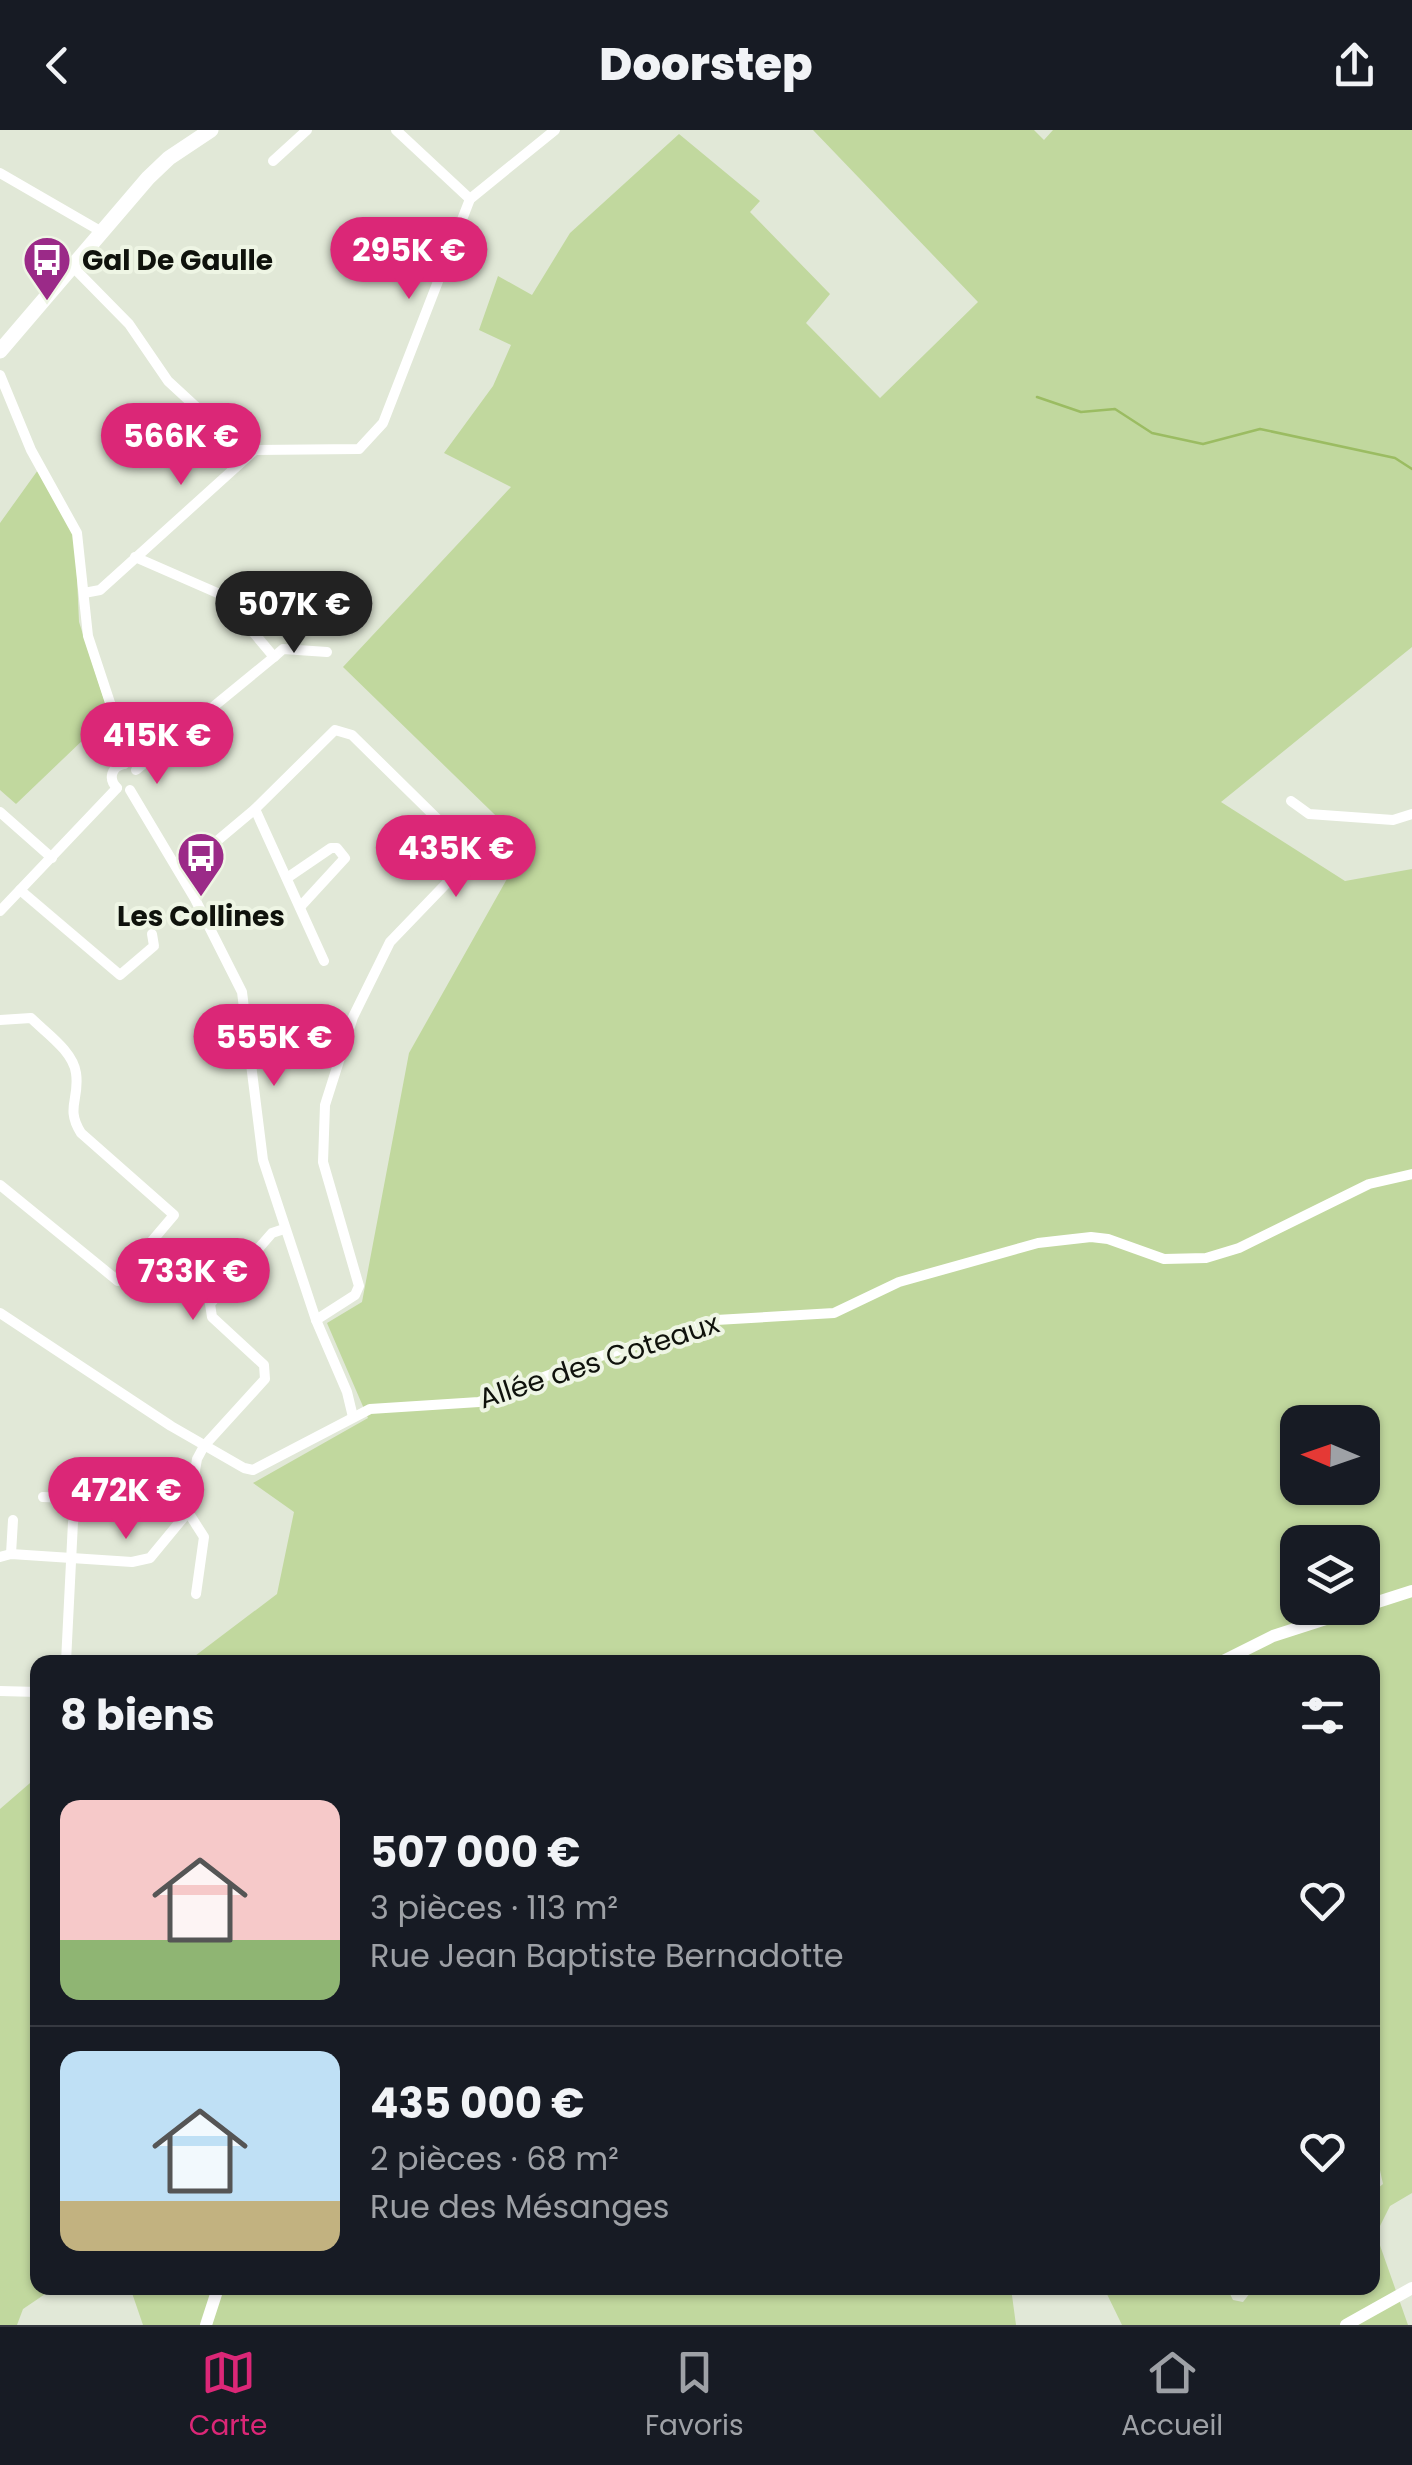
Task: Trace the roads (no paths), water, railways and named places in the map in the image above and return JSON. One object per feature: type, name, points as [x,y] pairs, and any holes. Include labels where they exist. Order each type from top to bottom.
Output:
[{"type":"main road","points":[[0,350],[148,178],[191,136],[211,130]]},
{"type":"street","points":[[273,161],[307,130]]},
{"type":"street","points":[[396,130],[470,199]]},
{"type":"street","points":[[72,266],[129,324],[168,381],[220,429],[255,450],[359,449],[383,423],[470,199],[555,130]]},
{"type":"street","points":[[0,173],[102,232]]},
{"type":"street","points":[[0,375],[31,450],[77,533],[88,636],[122,739],[124,764]]},
{"type":"street","points":[[84,593],[100,590],[255,450]]},
{"type":"street","points":[[135,557],[222,595],[274,657]]},
{"type":"street","points":[[136,770],[283,649],[327,652]]},
{"type":"street","points":[[180,872],[255,809],[334,730],[352,735],[467,848],[466,864],[390,942],[347,1034],[325,1105],[323,1162],[359,1286],[354,1295],[316,1320]]},
{"type":"street","points":[[136,770],[124,764],[116,767],[112,782],[117,788],[130,790],[180,872],[242,992],[263,1160],[353,1417]]},
{"type":"street","points":[[130,790],[137,783],[136,770]]},
{"type":"street","points":[[0,911],[117,788]]},
{"type":"street","points":[[1291,801],[1309,814],[1393,820],[1412,814]]},
{"type":"street","points":[[255,809],[324,962]]},
{"type":"street","points":[[0,812],[52,858]]},
{"type":"street","points":[[287,878],[330,848],[337,848],[345,858],[300,907]]},
{"type":"street","points":[[20,890],[120,975],[154,946],[152,934]]},
{"type":"street","points":[[0,1020],[31,1018],[62,1047],[76,1069],[71,1118],[81,1133],[174,1215],[118,1282],[0,1185]]},
{"type":"street","name":"Allée des Coteaux","points":[[204,1446],[253,1470],[370,1409],[478,1402],[588,1360],[716,1320],[834,1313],[898,1282],[1038,1243],[1091,1237],[1164,1259],[1206,1258],[1239,1248],[1369,1184],[1412,1174]]},
{"type":"street","points":[[14,1520],[6,1556],[132,1562],[150,1558],[188,1512],[197,1459],[204,1446],[266,1379],[264,1365],[212,1318],[210,1304],[272,1233],[284,1229]]},
{"type":"street","points":[[2,1318],[204,1446]]},
{"type":"street","points":[[164,1494],[188,1512],[204,1538],[196,1594]]},
{"type":"street","points":[[44,1497],[69,1498],[78,1507]]},
{"type":"street","points":[[66,1655],[73,1522],[78,1507],[90,1500],[108,1503]]},
{"type":"street","points":[[1380,1601],[1412,1590]]},
{"type":"street","points":[[1235,1655],[1306,1625]]},
{"type":"street","points":[[0,1691],[30,1692]]},
{"type":"street","points":[[1346,2325],[1412,2288]]},
{"type":"street","points":[[206,2325],[216,2295]]},
{"type":"waterway","points":[[1037,397],[1081,412],[1115,409],[1152,433],[1203,444],[1260,429],[1395,458],[1412,469]]},
{"type":"place","name":"Gal De Gaulle","points":[[47,302]]},
{"type":"place","name":"Les Collines","points":[[201,898]]}]
